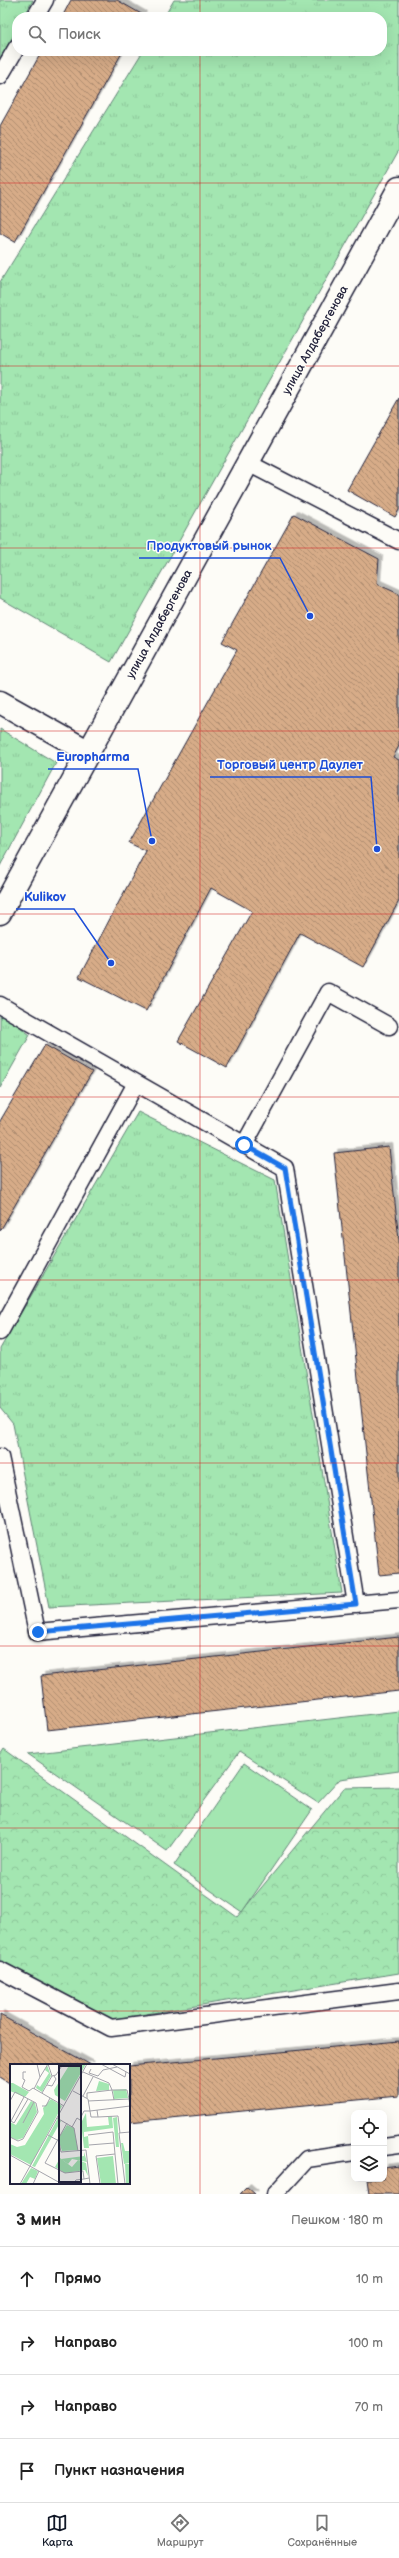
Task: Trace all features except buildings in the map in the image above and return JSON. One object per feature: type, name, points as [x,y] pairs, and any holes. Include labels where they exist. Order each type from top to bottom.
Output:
[{"type":"street","name":"улица Алдабергенова","points":[[0,913],[399,188]]},
{"type":"street","points":[[0,702],[89,752]]},
{"type":"lane","points":[[38,12],[45,0]]},
{"type":"lane","points":[[0,76],[12,56]]},
{"type":"lane","points":[[248,462],[399,540]]},
{"type":"lane","points":[[244,1145],[328,992],[389,1026]]},
{"type":"lane","points":[[0,1004],[285,1168],[356,1604]]},
{"type":"lane","points":[[0,1332],[136,1083]]},
{"type":"lane","points":[[0,1457],[38,1632],[399,1600]]},
{"type":"lane","points":[[0,1970],[111,2028],[399,1991]]},
{"type":"lane","points":[[387,2147],[399,2145]]},
{"type":"lane","points":[[275,2194],[307,2159],[351,2152]]},
{"type":"green space","points":[[0,0],[33,0],[27,12],[12,12],[12,38],[0,59]]},
{"type":"green space","points":[[174,0],[399,0],[399,150],[111,662],[0,598],[0,282],[140,56],[387,56],[387,12],[167,12]]},
{"type":"green space","points":[[0,729],[56,763],[0,866]]},
{"type":"green space","points":[[0,1011],[30,1035],[0,1088]]},
{"type":"green space","points":[[138,1112],[275,1180],[342,1593],[49,1607],[13,1424],[0,1408],[0,1349]]},
{"type":"green space","points":[[399,1711],[399,1771],[340,1779],[318,1803],[239,1752],[167,1851],[28,1754]]},
{"type":"green space","points":[[4,1749],[237,1917],[344,1788],[399,1787],[399,1973],[109,2020],[0,1963],[0,1755]]},
{"type":"green space","points":[[244,1763],[312,1810],[242,1912],[174,1865]]},
{"type":"place","name":"Продуктовый рынок","points":[[310,616]]},
{"type":"place","name":"Europharma","points":[[152,841]]},
{"type":"place","name":"Торговый центр Даулет","points":[[377,849]]},
{"type":"place","name":"Kulikov","points":[[111,963]]},
{"type":"route","points":[[38,1632],[356,1604],[285,1168],[244,1145]]}]
